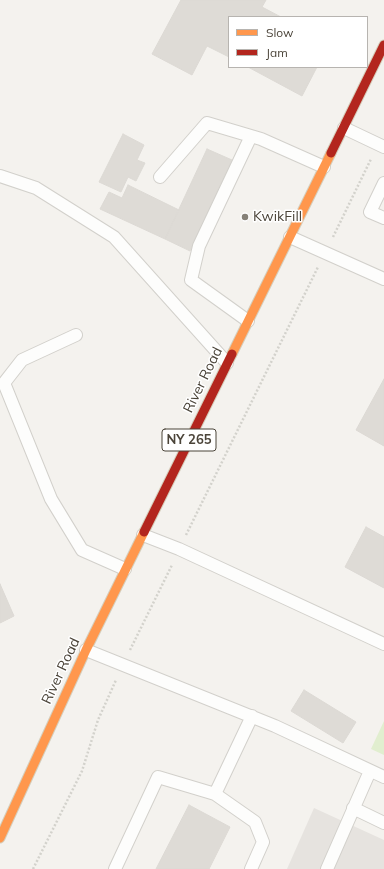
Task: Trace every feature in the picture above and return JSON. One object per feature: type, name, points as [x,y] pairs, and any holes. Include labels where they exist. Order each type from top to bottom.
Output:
[{"type":"main road","name":"River Road","points":[[0,838],[86,650],[125,569],[384,45]]},
{"type":"lane","points":[[160,177],[207,123],[261,139],[324,167]]},
{"type":"lane","points":[[344,128],[384,147]]},
{"type":"lane","points":[[248,321],[191,280],[199,246],[251,136]]},
{"type":"lane","points":[[0,176],[36,188],[114,237],[227,364]]},
{"type":"lane","points":[[384,183],[370,212],[384,218]]},
{"type":"lane","points":[[290,237],[384,280]]},
{"type":"lane","points":[[76,335],[22,360],[4,383],[51,499],[82,550],[125,569]]},
{"type":"lane","points":[[143,535],[179,548],[384,644]]},
{"type":"lane","points":[[86,650],[252,716],[384,778]]},
{"type":"lane","points":[[215,794],[252,716]]},
{"type":"lane","points":[[327,869],[370,771]]},
{"type":"lane","points":[[115,869],[158,777],[215,794],[255,822],[263,842],[251,869]]},
{"type":"lane","points":[[353,808],[384,823]]},
{"type":"path","points":[[335,234],[368,167]]},
{"type":"path","points":[[186,536],[311,282]]},
{"type":"path","points":[[129,654],[171,565]]},
{"type":"path","points":[[33,869],[82,771],[98,720],[110,691]]},
{"type":"green space","points":[[384,721],[384,755],[371,749]]},
{"type":"shaded area","points":[[314,808],[384,840],[384,869],[287,869]]},
{"type":"building","points":[[181,0],[266,0],[262,7],[279,16],[228,16],[228,56],[207,46],[192,75],[152,54]]},
{"type":"building","points":[[250,68],[316,68],[302,96]]},
{"type":"building","points":[[123,134],[144,145],[137,160],[145,163],[136,181],[128,177],[121,192],[99,182]]},
{"type":"building","points":[[207,149],[232,160],[190,251],[165,239]]},
{"type":"building","points":[[128,185],[179,210],[165,239],[100,209],[109,192],[122,198]]},
{"type":"building","points":[[384,379],[384,446],[356,430]]},
{"type":"building","points":[[366,527],[384,537],[384,588],[345,567]]},
{"type":"building","points":[[0,584],[14,616],[0,623]]},
{"type":"building","points":[[304,690],[356,722],[343,743],[291,711]]},
{"type":"building","points":[[189,805],[230,827],[209,869],[156,869]]},
{"type":"traffic: slow","points":[[232,354],[331,153]]},
{"type":"traffic: slow","points":[[0,838],[86,650],[144,532]]},
{"type":"traffic: jam","points":[[331,153],[384,45]]},
{"type":"traffic: jam","points":[[144,532],[232,354]]},
{"type":"place","name":"KwikFill","points":[[245,217]]}]
